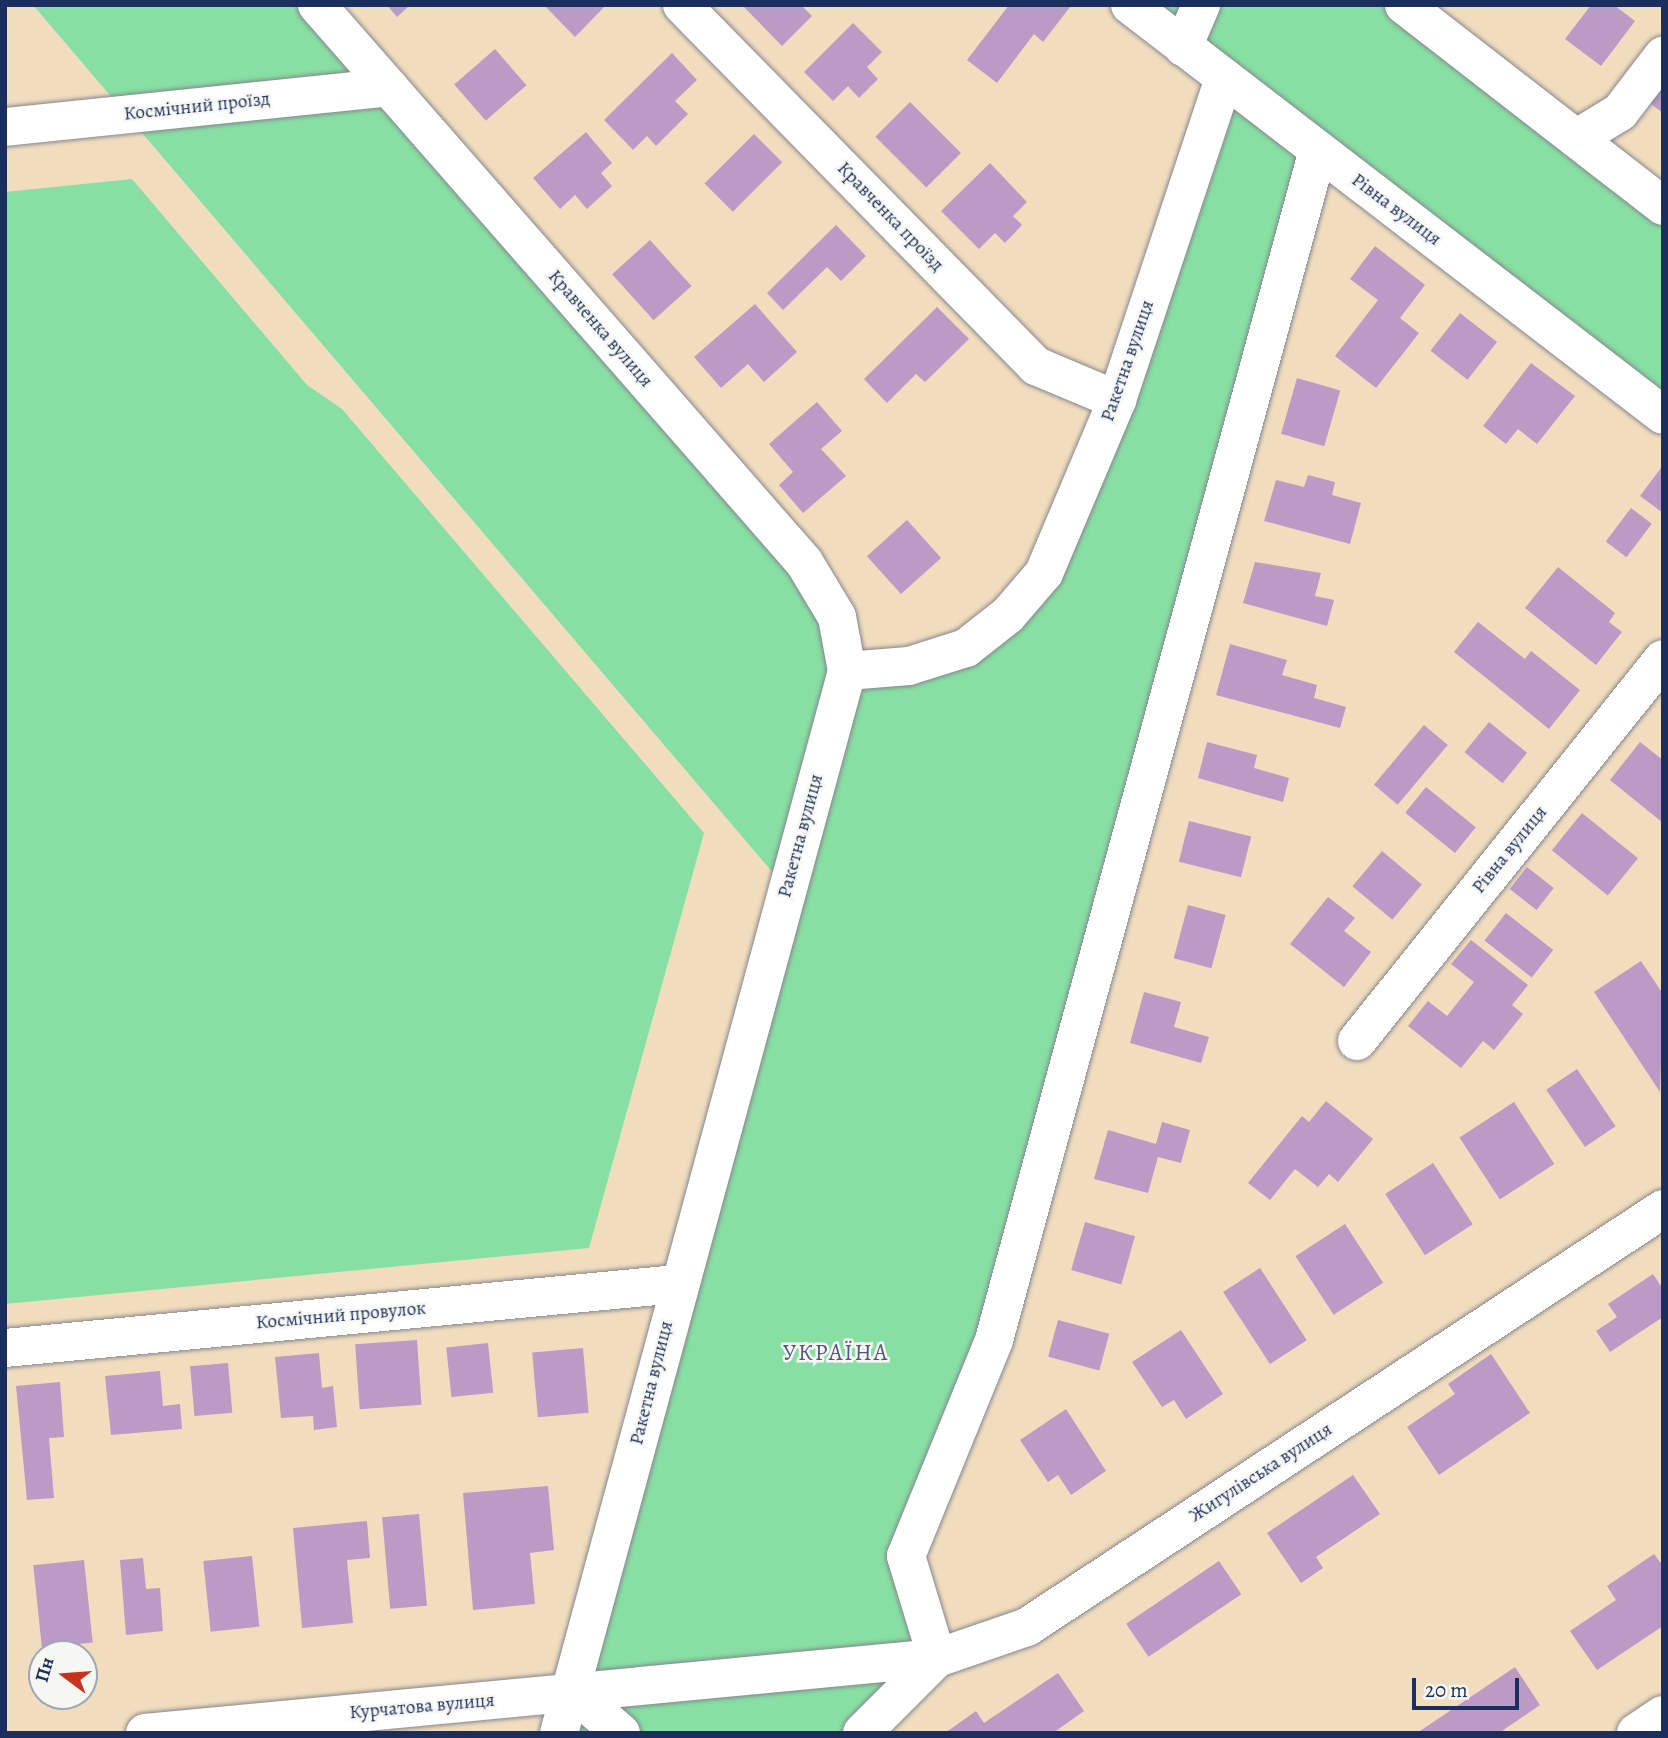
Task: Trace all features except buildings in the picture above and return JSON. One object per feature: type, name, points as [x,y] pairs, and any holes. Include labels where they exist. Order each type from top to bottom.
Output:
[{"type":"street","name":"Кравченка вулиця","points":[[317,5],[804,562],[837,617],[847,671]]},
{"type":"street","name":"Кравченка проїзд","points":[[682,5],[1036,366],[1117,400]]},
{"type":"street","name":"Рівна вулиця","points":[[1130,5],[1663,415]]},
{"type":"street","points":[[1183,47],[1201,5]]},
{"type":"street","points":[[1404,5],[1579,137],[1663,206]]},
{"type":"street","points":[[1579,137],[1620,112],[1663,56]]},
{"type":"street","name":"Ракетна вулиця","points":[[559,1733],[573,1692],[677,1284],[847,671],[909,666],[966,648],[1008,615],[1044,573],[1117,400],[1224,78]]},
{"type":"street","name":"Космічний проїзд","points":[[5,127],[389,88]]},
{"type":"street","points":[[937,1658],[906,1556],[994,1340],[1318,150]]},
{"type":"street","name":"Рівна вулиця","points":[[1357,1041],[1663,659]]},
{"type":"street","name":"Жигулівська вулиця","points":[[862,1733],[937,1658],[1027,1627],[1662,1211]]},
{"type":"street","name":"Космічний провулок","points":[[5,1348],[677,1284]]},
{"type":"street","name":"Курчатова вулиця","points":[[145,1733],[937,1658]]},
{"type":"street","points":[[573,1692],[621,1733]]},
{"type":"street","points":[[1636,1733],[1663,1714]]},
{"type":"green space","points":[[33,5],[295,5],[788,569],[821,626],[833,681],[1017,624],[1235,77],[1142,5],[1388,5],[1663,221],[1663,402],[1311,134],[984,1328],[891,1556],[921,1654],[842,1733],[575,1733],[798,902]]},
{"type":"green space","points":[[132,179],[307,385],[342,409],[704,833],[589,1248],[5,1304],[5,192]]},
{"type":"district","name":"УКРАЇНА","points":[[836,1353]]}]
